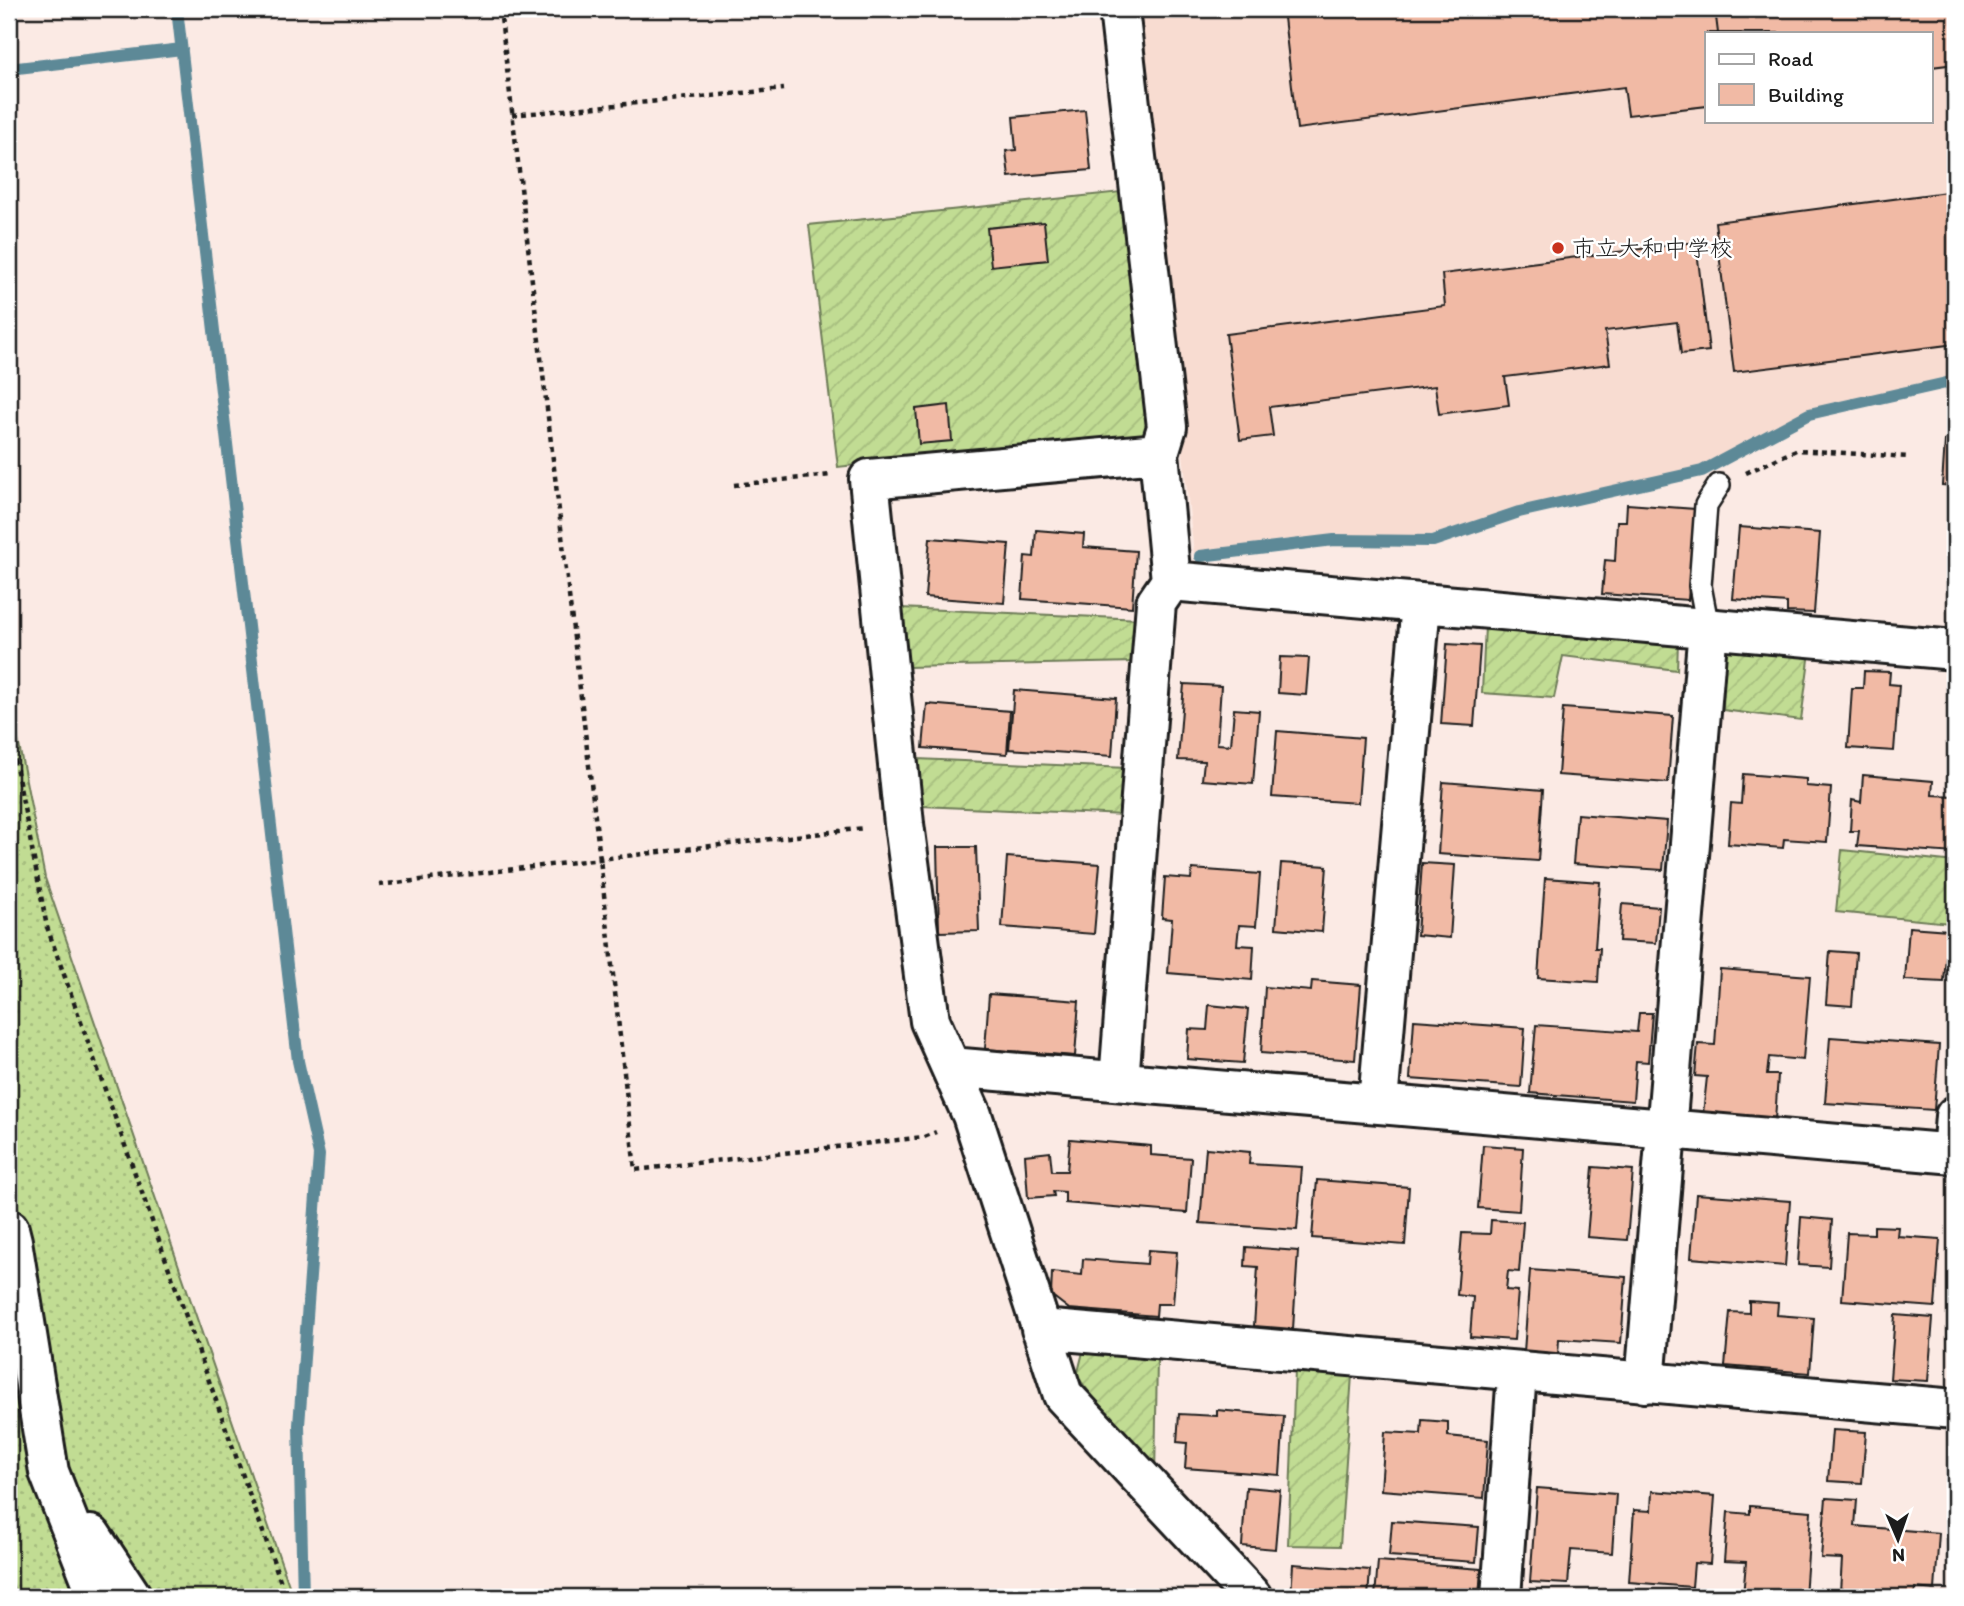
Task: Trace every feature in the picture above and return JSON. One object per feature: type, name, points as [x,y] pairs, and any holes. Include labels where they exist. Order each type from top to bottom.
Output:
[{"type":"street","points":[[1119,9],[1167,427],[1159,453],[1171,581],[1156,603],[1119,1081]]},
{"type":"street","points":[[1159,453],[869,479],[904,824],[930,1021],[972,1115],[1063,1395],[1252,1597]]},
{"type":"street","points":[[1171,581],[1955,650]]},
{"type":"street","points":[[1378,1103],[1421,603]]},
{"type":"street","points":[[1645,1382],[1708,628]]},
{"type":"street","points":[[951,1067],[1954,1154],[1955,1116]]},
{"type":"street","points":[[9,1229],[49,1472],[98,1597]]},
{"type":"street","points":[[1041,1329],[1955,1409]]},
{"type":"street","points":[[1502,1597],[1517,1372]]},
{"type":"street","points":[[49,1472],[132,1597]]},
{"type":"lane","points":[[1708,628],[1700,586],[1706,505],[1719,485]]},
{"type":"path","points":[[500,9],[635,1170],[924,1137],[972,1115]]},
{"type":"path","points":[[512,115],[783,89]]},
{"type":"path","points":[[1719,485],[1796,450],[1909,457]]},
{"type":"path","points":[[734,485],[848,473],[869,479]]},
{"type":"path","points":[[9,730],[47,927],[274,1562],[283,1588],[282,1597]]},
{"type":"path","points":[[379,885],[904,824]]},
{"type":"shaded area","name":"市立大和中学校","points":[[1134,9],[1955,9],[1955,376],[1809,410],[1702,466],[1519,507],[1431,535],[1336,535],[1194,553]]},
{"type":"green space","points":[[1121,192],[1150,433],[838,467],[809,225]]},
{"type":"green space","points":[[900,608],[1141,619],[1137,662],[906,667]]},
{"type":"green space","points":[[1485,625],[1678,642],[1677,670],[1563,656],[1554,698],[1482,693]]},
{"type":"green space","points":[[1725,645],[1810,652],[1801,720],[1723,710]]},
{"type":"green space","points":[[9,694],[45,878],[293,1597],[17,1597],[9,1573]]},
{"type":"green space","points":[[917,759],[1128,768],[1124,815],[922,806]]},
{"type":"green space","points":[[1842,850],[1955,862],[1950,923],[1836,912]]},
{"type":"green space","points":[[1083,1352],[1157,1358],[1155,1479],[1077,1376]]},
{"type":"green space","points":[[1295,1370],[1352,1375],[1340,1546],[1288,1545]]},
{"type":"building","points":[[1283,9],[1715,9],[1718,32],[1705,32],[1705,106],[1628,115],[1624,87],[1297,129]]},
{"type":"building","points":[[1715,9],[1955,9],[1955,64],[1932,67],[1932,32],[1718,32]]},
{"type":"building","points":[[1085,110],[1091,170],[1009,177],[1006,151],[1016,150],[1013,117]]},
{"type":"building","points":[[1955,191],[1955,344],[1734,372],[1715,222]]},
{"type":"building","points":[[1044,222],[1048,260],[991,266],[987,228]]},
{"type":"building","points":[[1696,242],[1709,351],[1681,354],[1677,322],[1605,331],[1610,364],[1505,377],[1509,405],[1439,414],[1435,386],[1269,407],[1273,436],[1240,440],[1226,334],[1445,306],[1442,274]]},
{"type":"building","points":[[949,405],[952,441],[919,444],[916,409]]},
{"type":"building","points":[[1945,440],[1955,441],[1955,486],[1942,485]]},
{"type":"building","points":[[1627,504],[1695,509],[1688,600],[1602,594],[1605,560],[1615,561],[1617,521],[1626,521]]},
{"type":"building","points":[[1739,527],[1820,533],[1814,613],[1787,612],[1787,603],[1733,599]]},
{"type":"building","points":[[1036,530],[1084,534],[1083,547],[1136,551],[1132,607],[1022,599],[1025,556],[1034,557]]},
{"type":"building","points":[[930,538],[1009,544],[1004,603],[925,597]]},
{"type":"building","points":[[1447,644],[1480,646],[1474,726],[1441,724]]},
{"type":"building","points":[[1280,657],[1309,658],[1306,695],[1278,693]]},
{"type":"building","points":[[1864,671],[1890,672],[1889,684],[1899,685],[1894,751],[1848,748],[1852,688],[1863,688]]},
{"type":"building","points":[[1184,684],[1221,686],[1217,744],[1231,745],[1234,709],[1259,711],[1253,784],[1202,780],[1204,761],[1178,760]]},
{"type":"building","points":[[1014,690],[1116,698],[1112,756],[1009,749]]},
{"type":"building","points":[[927,704],[1010,711],[1007,754],[923,748]]},
{"type":"building","points":[[1563,708],[1673,716],[1668,783],[1558,775]]},
{"type":"building","points":[[1277,731],[1363,738],[1358,803],[1272,797]]},
{"type":"building","points":[[1743,774],[1806,779],[1806,786],[1831,788],[1827,842],[1784,839],[1783,848],[1728,844],[1731,803],[1741,804]]},
{"type":"building","points":[[1863,775],[1933,781],[1932,795],[1955,796],[1955,853],[1857,846],[1859,831],[1850,831],[1852,800],[1861,802]]},
{"type":"building","points":[[1443,782],[1543,790],[1538,861],[1438,854]]},
{"type":"building","points":[[1577,814],[1667,821],[1663,870],[1573,864]]},
{"type":"building","points":[[937,847],[976,847],[979,931],[939,932]]},
{"type":"building","points":[[1007,857],[1100,864],[1094,934],[1002,927]]},
{"type":"building","points":[[1281,863],[1327,866],[1322,932],[1276,928]]},
{"type":"building","points":[[1422,863],[1455,865],[1450,938],[1417,935]]},
{"type":"building","points":[[1192,869],[1260,874],[1256,926],[1239,925],[1237,945],[1254,946],[1252,980],[1168,973],[1172,919],[1162,918],[1165,877],[1191,879]]},
{"type":"building","points":[[1545,878],[1600,882],[1595,948],[1600,948],[1598,982],[1538,978]]},
{"type":"building","points":[[1622,904],[1659,907],[1656,943],[1619,941]]},
{"type":"building","points":[[1909,927],[1948,930],[1944,982],[1905,980]]},
{"type":"building","points":[[1830,951],[1856,953],[1852,1006],[1826,1004]]},
{"type":"building","points":[[1720,969],[1810,976],[1803,1060],[1769,1057],[1767,1075],[1778,1075],[1775,1120],[1703,1114],[1707,1077],[1695,1076],[1698,1044],[1715,1045]]},
{"type":"building","points":[[1312,981],[1361,985],[1355,1060],[1261,1053],[1265,987],[1311,991]]},
{"type":"building","points":[[989,994],[1079,1001],[1075,1056],[985,1049]]},
{"type":"building","points":[[1209,1005],[1248,1009],[1243,1063],[1187,1059],[1189,1029],[1207,1030]]},
{"type":"building","points":[[1639,1013],[1652,1013],[1648,1062],[1636,1061],[1633,1101],[1530,1093],[1536,1025],[1637,1032]]},
{"type":"building","points":[[1414,1020],[1525,1028],[1521,1087],[1410,1079]]},
{"type":"building","points":[[1830,1037],[1939,1045],[1934,1110],[1825,1103]]},
{"type":"building","points":[[1070,1139],[1151,1146],[1151,1155],[1191,1158],[1187,1213],[1065,1203],[1065,1192],[1053,1191],[1054,1196],[1028,1198],[1025,1155],[1050,1152],[1052,1171],[1067,1171]]},
{"type":"building","points":[[1483,1145],[1523,1148],[1519,1211],[1478,1208]]},
{"type":"building","points":[[1206,1148],[1250,1152],[1249,1164],[1302,1167],[1297,1230],[1200,1223]]},
{"type":"building","points":[[1593,1167],[1633,1170],[1627,1240],[1587,1237]]},
{"type":"building","points":[[1317,1180],[1409,1187],[1405,1245],[1312,1238]]},
{"type":"building","points":[[1696,1194],[1790,1201],[1785,1266],[1691,1258]]},
{"type":"building","points":[[1801,1217],[1832,1220],[1829,1267],[1798,1265]]},
{"type":"building","points":[[1491,1220],[1523,1222],[1519,1272],[1508,1271],[1506,1290],[1518,1291],[1514,1340],[1470,1337],[1473,1297],[1457,1295],[1462,1233],[1490,1234]]},
{"type":"building","points":[[1874,1226],[1898,1227],[1897,1236],[1940,1239],[1935,1307],[1842,1300],[1847,1233],[1874,1234]]},
{"type":"building","points":[[1246,1247],[1298,1251],[1293,1329],[1254,1326],[1258,1267],[1245,1266]]},
{"type":"building","points":[[1148,1250],[1177,1252],[1173,1304],[1157,1304],[1156,1316],[1069,1309],[1051,1295],[1052,1272],[1082,1275],[1083,1259],[1147,1264]]},
{"type":"building","points":[[1530,1270],[1626,1277],[1621,1343],[1559,1339],[1558,1355],[1524,1352]]},
{"type":"building","points":[[1951,1295],[1955,1296],[1955,1338],[1948,1338]]},
{"type":"building","points":[[1749,1301],[1778,1303],[1777,1315],[1814,1318],[1810,1373],[1725,1366],[1730,1312],[1749,1313]]},
{"type":"building","points":[[1895,1315],[1933,1318],[1928,1381],[1890,1379]]},
{"type":"building","points":[[1217,1410],[1284,1416],[1280,1475],[1185,1468],[1187,1443],[1177,1442],[1179,1414],[1217,1416]]},
{"type":"building","points":[[1422,1420],[1448,1422],[1448,1436],[1488,1440],[1484,1498],[1381,1490],[1385,1432],[1421,1434]]},
{"type":"building","points":[[1832,1430],[1866,1432],[1862,1483],[1828,1481]]},
{"type":"building","points":[[1246,1487],[1280,1490],[1275,1549],[1242,1546]]},
{"type":"building","points":[[1537,1488],[1616,1494],[1612,1553],[1571,1550],[1568,1584],[1530,1582]]},
{"type":"building","points":[[1652,1491],[1715,1496],[1710,1564],[1694,1563],[1692,1587],[1629,1582],[1634,1510],[1651,1511]]},
{"type":"building","points":[[1826,1498],[1857,1500],[1855,1526],[1939,1533],[1935,1590],[1915,1588],[1914,1597],[1840,1592],[1842,1559],[1821,1558]]},
{"type":"building","points":[[1750,1506],[1811,1511],[1805,1597],[1743,1596],[1746,1562],[1724,1561],[1728,1512],[1750,1514]]},
{"type":"building","points":[[1392,1521],[1479,1527],[1476,1562],[1389,1556]]},
{"type":"building","points":[[1378,1561],[1481,1569],[1479,1597],[1375,1597]]},
{"type":"building","points":[[1293,1564],[1370,1570],[1368,1597],[1291,1597]]},
{"type":"waterway","points":[[177,9],[298,1061],[319,1155],[299,1425],[303,1597]]},
{"type":"waterway","points":[[9,69],[182,49]]},
{"type":"waterway","points":[[1200,556],[1334,540],[1433,541],[1519,512],[1702,471],[1809,414],[1955,381]]},
{"type":"place","name":"市立大和中学校","points":[[1558,248]]}]
